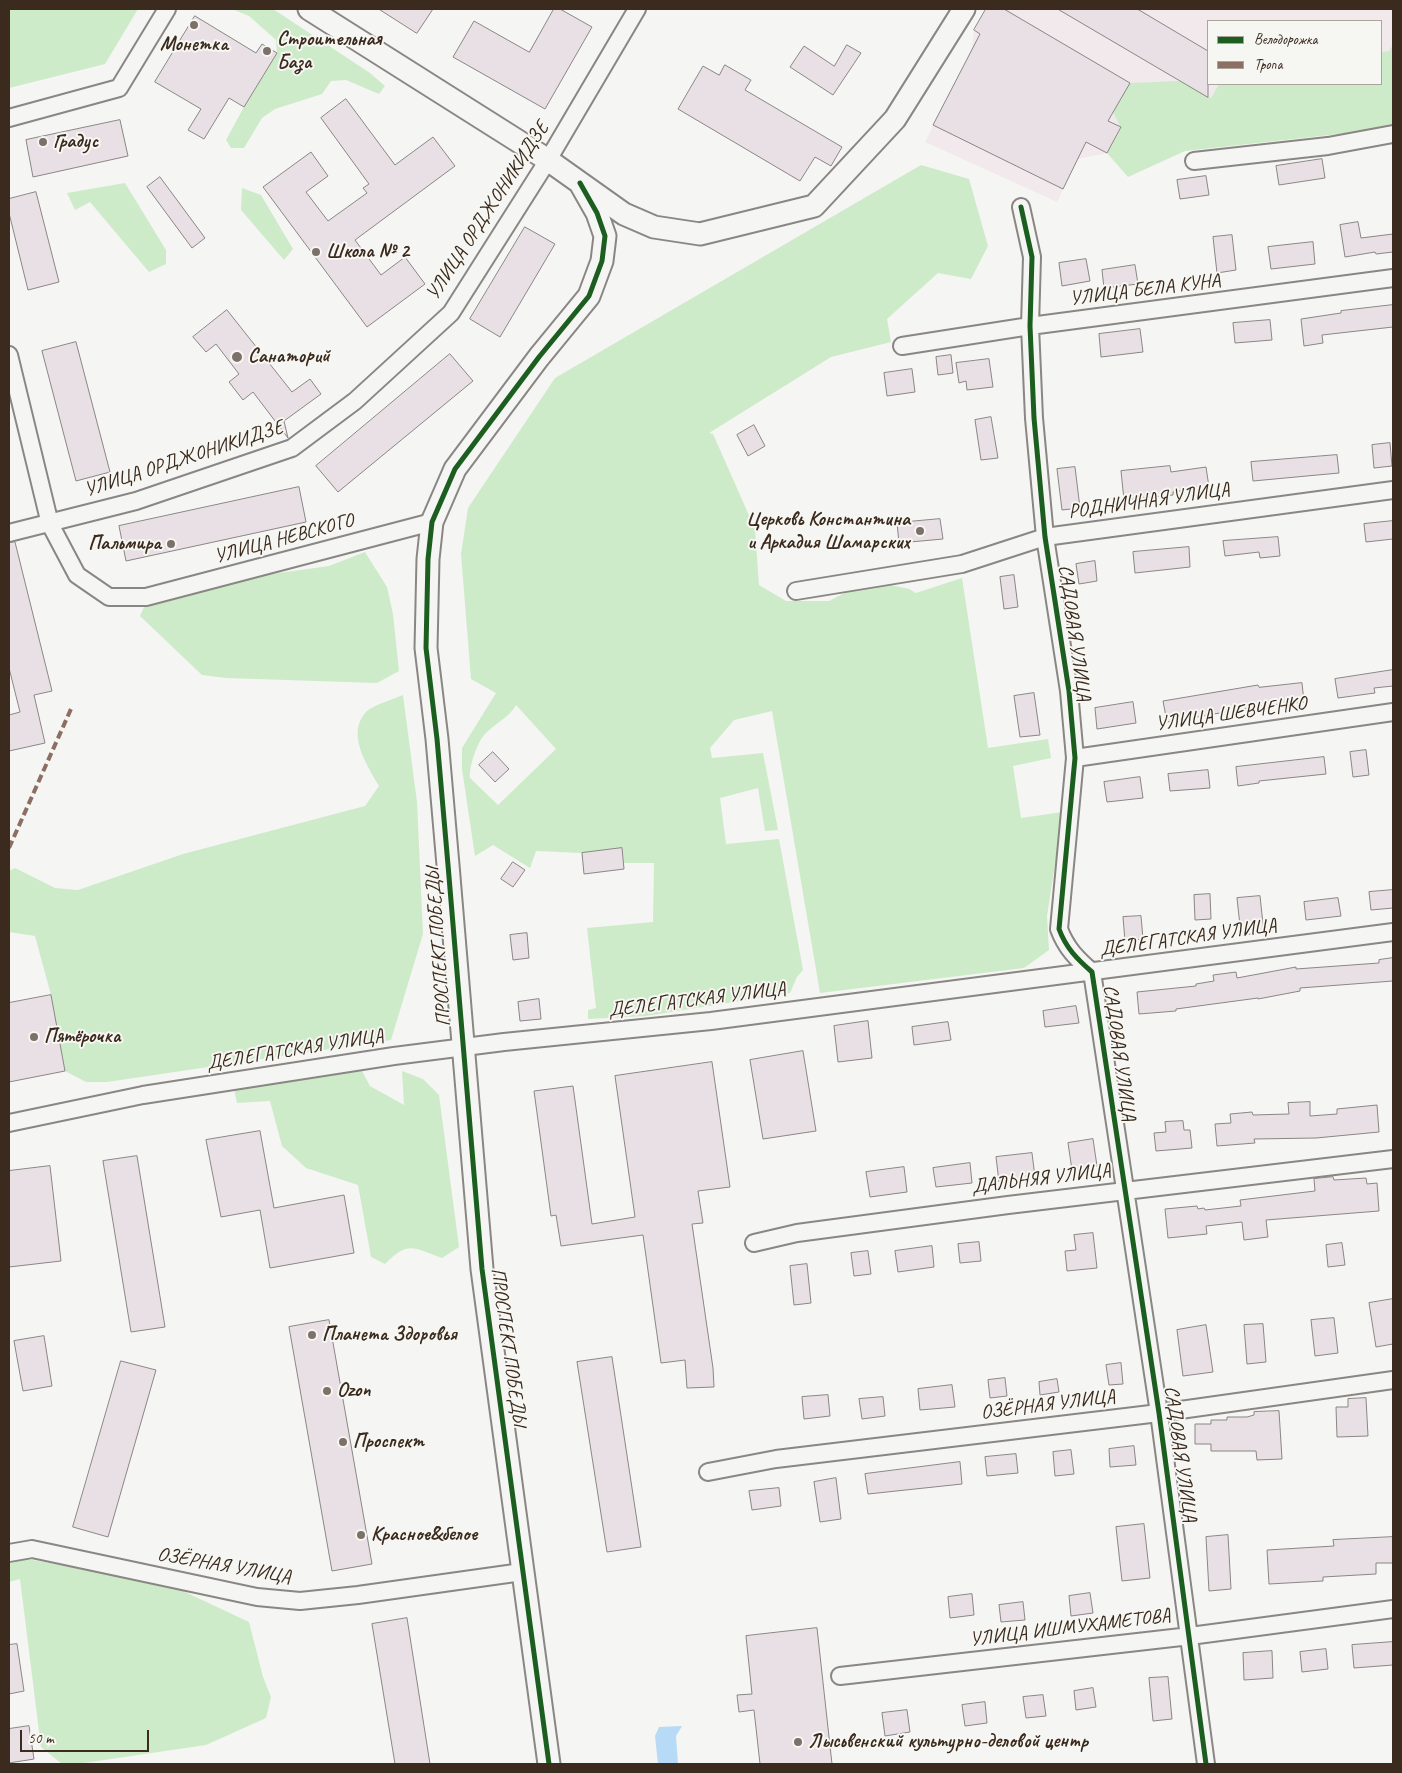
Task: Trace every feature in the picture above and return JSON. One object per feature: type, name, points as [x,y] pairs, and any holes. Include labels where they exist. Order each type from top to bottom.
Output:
[{"type":"street","points":[[9,118],[120,88],[167,9]]},
{"type":"street","points":[[309,9],[548,160],[624,214],[654,227],[700,234],[814,206],[895,119],[964,9]]},
{"type":"street","name":"УЛИЦА ОРДЖОНИКИДЗЕ","points":[[9,533],[136,501],[292,448],[355,401],[451,312],[548,160],[637,9]]},
{"type":"street","points":[[1194,161],[1328,146],[1393,134]]},
{"type":"street","name":"ПРОСПЕКТ ПОБЕДЫ","points":[[549,1764],[482,1269],[437,740],[426,648],[428,559],[432,522],[455,469],[539,357],[589,296],[602,261],[604,236],[597,213],[580,183]]},
{"type":"street","name":"САДОВАЯ УЛИЦА","points":[[1021,207],[1032,257],[1030,326],[1034,418],[1045,537],[1069,691],[1075,758],[1059,929],[1072,955],[1092,972],[1159,1413],[1206,1764]]},
{"type":"street","name":"УЛИЦА БЕЛА КУНА","points":[[902,346],[1030,326],[1393,278]]},
{"type":"street","name":"УЛИЦА НЕВСКОГО","points":[[9,354],[50,524],[77,575],[108,597],[146,597],[432,522]]},
{"type":"street","name":"РОДНИЧНАЯ УЛИЦА","points":[[796,591],[962,564],[1045,537],[1393,490]]},
{"type":"street","name":"УЛИЦА ШЕВЧЕНКО","points":[[1075,758],[1393,712]]},
{"type":"street","name":"ДЕЛЕГАТСКАЯ УЛИЦА","points":[[9,1123],[143,1095],[394,1056],[711,1021],[1393,932]]},
{"type":"street","name":"ДАЛЬНЯЯ УЛИЦА","points":[[754,1243],[797,1233],[1124,1190],[1393,1159]]},
{"type":"street","name":"ОЗЁРНАЯ УЛИЦА","points":[[708,1472],[776,1459],[1159,1413],[1393,1380]]},
{"type":"street","name":"ОЗЁРНАЯ УЛИЦА","points":[[9,1553],[32,1549],[257,1597],[300,1601],[358,1595],[522,1572]]},
{"type":"street","name":"УЛИЦА ИШМУХАМЕТОВА","points":[[840,1676],[1190,1636],[1393,1609]]},
{"type":"shaded area","points":[[986,9],[1393,9],[1393,44],[1389,51],[1382,52],[1382,20],[1207,20],[1207,85],[1218,85],[1211,98],[1180,81],[1121,127],[1107,153],[1078,159],[1057,202],[925,142],[972,48],[974,30]]},
{"type":"green space","points":[[9,9],[138,9],[105,64],[9,88]]},
{"type":"green space","points":[[232,9],[273,9],[370,73],[385,86],[379,94],[346,80],[331,81],[322,94],[275,109],[262,118],[244,148],[231,148],[226,140],[277,53],[276,40],[249,16]]},
{"type":"green space","points":[[1393,44],[1393,125],[1357,132],[1185,151],[1128,177],[1107,153],[1121,128],[1113,112],[1130,83],[1180,81],[1211,98],[1218,85],[1382,85],[1382,52],[1389,51]]},
{"type":"green space","points":[[921,165],[969,179],[988,246],[971,279],[938,273],[887,319],[891,342],[831,357],[709,433],[713,434],[755,529],[759,585],[786,601],[829,601],[854,588],[882,583],[909,589],[916,593],[962,578],[988,748],[1048,739],[1051,758],[1013,766],[1021,818],[1063,812],[1047,916],[1049,950],[1024,968],[820,993],[772,711],[734,720],[710,748],[712,758],[763,753],[778,830],[765,831],[758,788],[720,798],[726,844],[779,839],[803,970],[797,977],[790,993],[646,1016],[588,1019],[588,1010],[596,1008],[587,928],[653,922],[654,863],[624,863],[622,848],[582,853],[536,851],[530,868],[493,845],[475,856],[462,769],[462,748],[496,693],[471,679],[461,554],[468,508],[555,378]],"holes":[[[516,705],[556,749],[498,805],[470,778],[474,755],[482,738],[510,713]]]},
{"type":"green space","points":[[125,183],[166,250],[166,264],[149,272],[90,202],[75,210],[67,193]]},
{"type":"green space","points":[[242,188],[261,195],[293,249],[284,260],[241,210]]},
{"type":"green space","points":[[365,552],[387,587],[393,614],[399,671],[377,683],[226,678],[202,675],[140,616],[144,607],[250,577],[329,566]]},
{"type":"green space","points":[[403,695],[417,802],[423,934],[391,1040],[107,1082],[86,1082],[65,1071],[51,995],[35,936],[9,932],[9,871],[15,868],[55,888],[78,890],[183,854],[365,806],[379,786],[360,749],[358,729],[361,720],[370,709]]},
{"type":"green space","points":[[362,1071],[370,1086],[404,1105],[402,1071],[423,1079],[439,1095],[459,1247],[442,1258],[412,1248],[393,1256],[385,1264],[371,1257],[358,1185],[306,1168],[282,1146],[270,1101],[237,1103],[234,1089]]},
{"type":"green space","points":[[27,1559],[168,1584],[249,1622],[263,1677],[271,1697],[266,1718],[206,1745],[77,1764],[62,1764],[41,1747],[20,1579],[9,1582],[9,1563]]},
{"type":"water","points":[[682,1726],[676,1736],[678,1764],[658,1764],[655,1736],[659,1727]]},
{"type":"building","points":[[379,9],[433,9],[417,33]]},
{"type":"building","points":[[554,9],[560,9],[592,27],[545,109],[453,57],[474,21],[529,52]]},
{"type":"building","points":[[986,9],[1004,9],[1130,83],[1108,121],[1121,127],[1107,153],[1086,142],[1063,189],[933,125],[980,34],[974,30]]},
{"type":"building","points":[[1058,9],[1139,10],[1207,50],[1208,97]]},
{"type":"building","points":[[195,16],[256,53],[262,44],[277,53],[244,107],[229,98],[204,139],[188,130],[201,109],[155,82]]},
{"type":"building","points":[[847,45],[861,53],[833,95],[790,67],[804,46],[834,66]]},
{"type":"building","points":[[725,65],[751,80],[745,90],[842,147],[831,166],[815,157],[800,181],[678,109],[703,66],[719,75]]},
{"type":"building","points":[[346,99],[395,165],[433,137],[455,166],[355,240],[381,275],[405,257],[425,284],[367,327],[263,187],[311,152],[328,176],[306,192],[328,221],[367,193],[363,188],[369,184],[321,118]]},
{"type":"building","points":[[120,120],[128,156],[33,177],[26,140]]},
{"type":"building","points":[[1322,159],[1325,178],[1279,185],[1276,166]]},
{"type":"building","points":[[1206,176],[1209,195],[1180,199],[1177,180]]},
{"type":"building","points":[[160,177],[205,238],[192,248],[147,187]]},
{"type":"building","points":[[36,192],[59,282],[28,290],[9,213],[9,199]]},
{"type":"building","points":[[1358,222],[1361,238],[1393,234],[1393,252],[1376,254],[1375,252],[1345,257],[1340,225]]},
{"type":"building","points":[[525,227],[555,244],[500,337],[470,319]]},
{"type":"building","points":[[1232,235],[1236,270],[1217,273],[1213,237]]},
{"type":"building","points":[[1313,242],[1315,264],[1271,269],[1268,247]]},
{"type":"building","points":[[1086,259],[1090,281],[1062,286],[1059,263]]},
{"type":"building","points":[[1135,265],[1138,284],[1104,288],[1102,270]]},
{"type":"building","points":[[1393,305],[1393,327],[1322,335],[1323,343],[1304,346],[1301,319],[1341,313],[1341,311]]},
{"type":"building","points":[[227,310],[292,392],[310,379],[321,394],[284,421],[288,438],[253,392],[243,400],[229,382],[239,374],[216,344],[206,352],[193,337]]},
{"type":"building","points":[[1270,320],[1272,340],[1235,343],[1233,323]]},
{"type":"building","points":[[1140,329],[1143,352],[1101,357],[1099,334]]},
{"type":"building","points":[[76,342],[110,472],[76,481],[42,351]]},
{"type":"building","points":[[450,354],[473,381],[338,492],[316,466]]},
{"type":"building","points":[[951,355],[953,373],[938,375],[936,357]]},
{"type":"building","points":[[989,359],[993,387],[967,390],[966,381],[959,383],[956,363]]},
{"type":"building","points":[[912,369],[915,392],[887,396],[884,373]]},
{"type":"building","points":[[991,417],[998,458],[981,460],[975,420]]},
{"type":"building","points":[[754,425],[765,446],[748,456],[737,435]]},
{"type":"building","points":[[1390,443],[1392,466],[1374,468],[1372,445]]},
{"type":"building","points":[[1337,455],[1339,473],[1253,481],[1251,462]]},
{"type":"building","points":[[1170,466],[1171,472],[1206,467],[1209,487],[1173,492],[1173,495],[1124,500],[1121,471]]},
{"type":"building","points":[[1075,467],[1080,508],[1062,510],[1057,469]]},
{"type":"building","points":[[299,487],[306,522],[126,561],[119,526]]},
{"type":"building","name":"Церковь Константина и Аркадия Шамарских","points":[[940,519],[943,539],[899,543],[897,523]]},
{"type":"building","points":[[1393,521],[1393,539],[1366,542],[1364,524]]},
{"type":"building","points":[[1278,537],[1280,556],[1260,558],[1259,552],[1225,556],[1223,541]]},
{"type":"building","points":[[15,542],[52,691],[34,695],[45,743],[9,751],[9,715],[20,712],[9,668],[9,543]]},
{"type":"building","points":[[1189,547],[1190,567],[1135,573],[1133,552]]},
{"type":"building","points":[[1095,561],[1097,581],[1079,584],[1076,564]]},
{"type":"building","points":[[1014,575],[1018,607],[1004,609],[1000,577]]},
{"type":"building","points":[[1393,670],[1393,686],[1374,688],[1375,693],[1338,698],[1335,679]]},
{"type":"building","points":[[1302,683],[1304,702],[1261,706],[1167,722],[1163,701],[1258,685],[1259,687]]},
{"type":"building","points":[[1034,693],[1040,735],[1020,737],[1014,696]]},
{"type":"building","points":[[1133,702],[1136,723],[1097,729],[1095,708]]},
{"type":"building","points":[[1366,750],[1369,775],[1353,777],[1350,752]]},
{"type":"building","points":[[493,752],[509,769],[495,782],[479,765]]},
{"type":"building","points":[[1324,757],[1326,774],[1259,781],[1259,783],[1238,786],[1236,767]]},
{"type":"building","points":[[1208,770],[1210,788],[1170,791],[1168,774]]},
{"type":"building","points":[[1140,777],[1143,798],[1107,802],[1104,782]]},
{"type":"building","points":[[622,848],[624,869],[584,874],[582,853]]},
{"type":"building","points":[[513,862],[525,870],[513,887],[501,879]]},
{"type":"building","points":[[1393,890],[1393,908],[1371,910],[1369,892]]},
{"type":"building","points":[[1210,894],[1211,919],[1195,920],[1194,895]]},
{"type":"building","points":[[1260,896],[1264,933],[1241,935],[1237,898]]},
{"type":"building","points":[[1338,898],[1341,916],[1306,920],[1304,902]]},
{"type":"building","points":[[1141,916],[1143,939],[1125,941],[1123,917]]},
{"type":"building","points":[[527,933],[529,958],[513,960],[510,935]]},
{"type":"building","points":[[1393,958],[1393,981],[1300,988],[1300,991],[1258,999],[1176,1009],[1176,1011],[1139,1014],[1137,992],[1196,986],[1196,984],[1214,981],[1213,975],[1236,972],[1237,978],[1296,967],[1296,969],[1379,963],[1379,960]]},
{"type":"building","name":"Пятёрочка","points":[[51,995],[65,1071],[9,1082],[9,1003]]},
{"type":"building","points":[[539,999],[541,1019],[520,1021],[518,1002]]},
{"type":"building","points":[[1076,1006],[1079,1023],[1045,1027],[1043,1011]]},
{"type":"building","points":[[868,1021],[872,1058],[838,1062],[834,1026]]},
{"type":"building","points":[[948,1022],[951,1040],[914,1045],[912,1027]]},
{"type":"building","points":[[803,1051],[816,1131],[763,1139],[750,1060]]},
{"type":"building","points":[[712,1062],[730,1187],[698,1191],[703,1223],[692,1224],[713,1368],[714,1387],[687,1388],[685,1360],[661,1363],[643,1235],[561,1246],[556,1215],[551,1216],[534,1091],[573,1086],[592,1224],[635,1217],[615,1076]]},
{"type":"building","points":[[1310,1102],[1310,1116],[1337,1114],[1337,1109],[1377,1105],[1379,1132],[1316,1138],[1254,1139],[1255,1143],[1217,1146],[1215,1124],[1231,1123],[1230,1114],[1252,1112],[1253,1115],[1289,1114],[1288,1103]]},
{"type":"building","points":[[1183,1121],[1184,1130],[1190,1130],[1192,1148],[1156,1151],[1154,1133],[1166,1132],[1165,1122]]},
{"type":"building","points":[[260,1131],[274,1208],[344,1195],[354,1253],[270,1268],[260,1210],[221,1217],[206,1140]]},
{"type":"building","points":[[1093,1139],[1097,1166],[1072,1170],[1068,1143]]},
{"type":"building","points":[[1032,1153],[1035,1177],[999,1182],[996,1157]]},
{"type":"building","points":[[137,1156],[165,1327],[131,1332],[103,1161]]},
{"type":"building","points":[[970,1163],[972,1183],[936,1187],[933,1168]]},
{"type":"building","points":[[50,1166],[61,1261],[9,1267],[9,1171]]},
{"type":"building","points":[[904,1167],[907,1192],[870,1197],[866,1172]]},
{"type":"building","points":[[1333,1177],[1334,1180],[1366,1178],[1367,1184],[1377,1183],[1379,1211],[1266,1220],[1268,1237],[1244,1240],[1242,1222],[1206,1226],[1207,1234],[1168,1238],[1165,1209],[1197,1206],[1198,1209],[1204,1208],[1205,1210],[1241,1206],[1240,1200],[1315,1191],[1314,1179]]},
{"type":"building","points":[[1093,1233],[1097,1268],[1067,1271],[1065,1251],[1076,1250],[1074,1235]]},
{"type":"building","points":[[979,1242],[981,1261],[960,1263],[958,1244]]},
{"type":"building","points":[[1342,1243],[1345,1265],[1328,1267],[1326,1245]]},
{"type":"building","points":[[932,1246],[934,1267],[898,1272],[895,1251]]},
{"type":"building","points":[[868,1251],[871,1274],[854,1276],[851,1253]]},
{"type":"building","points":[[807,1264],[811,1303],[794,1305],[790,1266]]},
{"type":"building","points":[[1393,1299],[1393,1344],[1376,1347],[1369,1303]]},
{"type":"building","points":[[1334,1318],[1338,1353],[1315,1356],[1311,1320]]},
{"type":"building","points":[[329,1320],[372,1564],[332,1571],[289,1327]]},
{"type":"building","points":[[1263,1324],[1266,1362],[1247,1364],[1244,1325]]},
{"type":"building","points":[[1206,1325],[1213,1372],[1183,1376],[1177,1330]]},
{"type":"building","points":[[44,1336],[52,1386],[23,1391],[14,1341]]},
{"type":"building","points":[[612,1357],[641,1547],[607,1552],[577,1362]]},
{"type":"building","points":[[121,1361],[156,1370],[108,1537],[73,1527]]},
{"type":"building","points":[[1121,1363],[1123,1384],[1109,1385],[1106,1365]]},
{"type":"building","points":[[1005,1378],[1007,1396],[990,1398],[988,1380]]},
{"type":"building","points":[[1057,1379],[1059,1392],[1040,1395],[1039,1382]]},
{"type":"building","points":[[952,1385],[955,1407],[920,1410],[918,1389]]},
{"type":"building","points":[[828,1395],[830,1416],[804,1419],[802,1397]]},
{"type":"building","points":[[883,1397],[885,1416],[862,1419],[859,1399]]},
{"type":"building","points":[[1366,1398],[1368,1436],[1337,1437],[1336,1407],[1348,1407],[1348,1399]]},
{"type":"building","points":[[1279,1411],[1282,1459],[1257,1460],[1256,1451],[1211,1451],[1211,1444],[1195,1444],[1195,1424],[1211,1424],[1211,1420],[1227,1420],[1227,1417],[1247,1417],[1254,1415],[1254,1412]]},
{"type":"building","points":[[1134,1446],[1136,1465],[1110,1467],[1109,1449]]},
{"type":"building","points":[[1071,1450],[1074,1474],[1055,1476],[1053,1452]]},
{"type":"building","points":[[1016,1454],[1018,1473],[987,1476],[985,1457]]},
{"type":"building","points":[[960,1462],[962,1484],[868,1494],[865,1474]]},
{"type":"building","points":[[836,1478],[841,1519],[820,1522],[814,1482]]},
{"type":"building","points":[[779,1488],[781,1506],[752,1510],[749,1491]]},
{"type":"building","points":[[1144,1524],[1150,1578],[1122,1581],[1116,1527]]},
{"type":"building","points":[[1228,1535],[1231,1589],[1209,1591],[1206,1537]]},
{"type":"building","points":[[1393,1537],[1393,1563],[1376,1563],[1376,1574],[1323,1577],[1323,1581],[1269,1584],[1267,1550],[1334,1546],[1333,1540]]},
{"type":"building","points":[[1090,1593],[1093,1613],[1071,1616],[1069,1596]]},
{"type":"building","points":[[972,1594],[974,1615],[950,1618],[948,1597]]},
{"type":"building","points":[[1023,1602],[1025,1620],[1001,1622],[999,1605]]},
{"type":"building","points":[[407,1618],[430,1764],[395,1764],[372,1624]]},
{"type":"building","points":[[817,1628],[832,1764],[760,1764],[754,1710],[739,1712],[737,1695],[752,1694],[746,1636]]},
{"type":"building","points":[[1393,1642],[1393,1665],[1354,1668],[1352,1645]]},
{"type":"building","points":[[17,1644],[24,1691],[9,1694],[9,1645]]},
{"type":"building","points":[[1326,1649],[1328,1669],[1302,1672],[1300,1652]]},
{"type":"building","points":[[1272,1651],[1273,1678],[1244,1680],[1243,1653]]},
{"type":"building","points":[[1168,1677],[1172,1719],[1153,1721],[1149,1678]]},
{"type":"building","points":[[1093,1688],[1096,1707],[1076,1710],[1074,1691]]},
{"type":"building","points":[[1043,1695],[1046,1716],[1026,1718],[1023,1697]]},
{"type":"building","points":[[985,1702],[987,1723],[965,1726],[962,1705]]},
{"type":"building","points":[[907,1710],[910,1732],[885,1736],[882,1713]]},
{"type":"building","points":[[29,1726],[34,1759],[9,1763],[9,1729]]},
{"type":"marked path","points":[[9,848],[71,709]]},
{"type":"cycle path","points":[[549,1764],[482,1269],[437,739],[426,648],[428,559],[432,522],[455,469],[539,357],[589,296],[602,261],[605,236],[597,213],[580,183]]},
{"type":"cycle path","points":[[1021,207],[1032,257],[1030,326],[1034,418],[1045,537],[1069,691],[1075,758],[1059,929],[1072,953],[1092,972],[1159,1413],[1206,1764]]},
{"type":"place","name":"Монетка","points":[[194,25]]},
{"type":"place","name":"Строительная База","points":[[267,51]]},
{"type":"place","name":"Градус","points":[[43,142]]},
{"type":"place","name":"Школа № 2","points":[[316,252]]},
{"type":"place","name":"Санаторий","points":[[237,357]]},
{"type":"place","name":"Церковь Константина и Аркадия Шамарских","points":[[920,531]]},
{"type":"place","name":"Пальмира","points":[[171,544]]},
{"type":"place","name":"Пятёрочка","points":[[34,1037]]},
{"type":"place","name":"Планета Здоровья","points":[[312,1335]]},
{"type":"place","name":"Ozon","points":[[327,1391]]},
{"type":"place","name":"Проспект","points":[[343,1442]]},
{"type":"place","name":"Красное&белое","points":[[361,1535]]},
{"type":"place","name":"Лысьвенский культурно-деловой центр","points":[[798,1742]]}]
